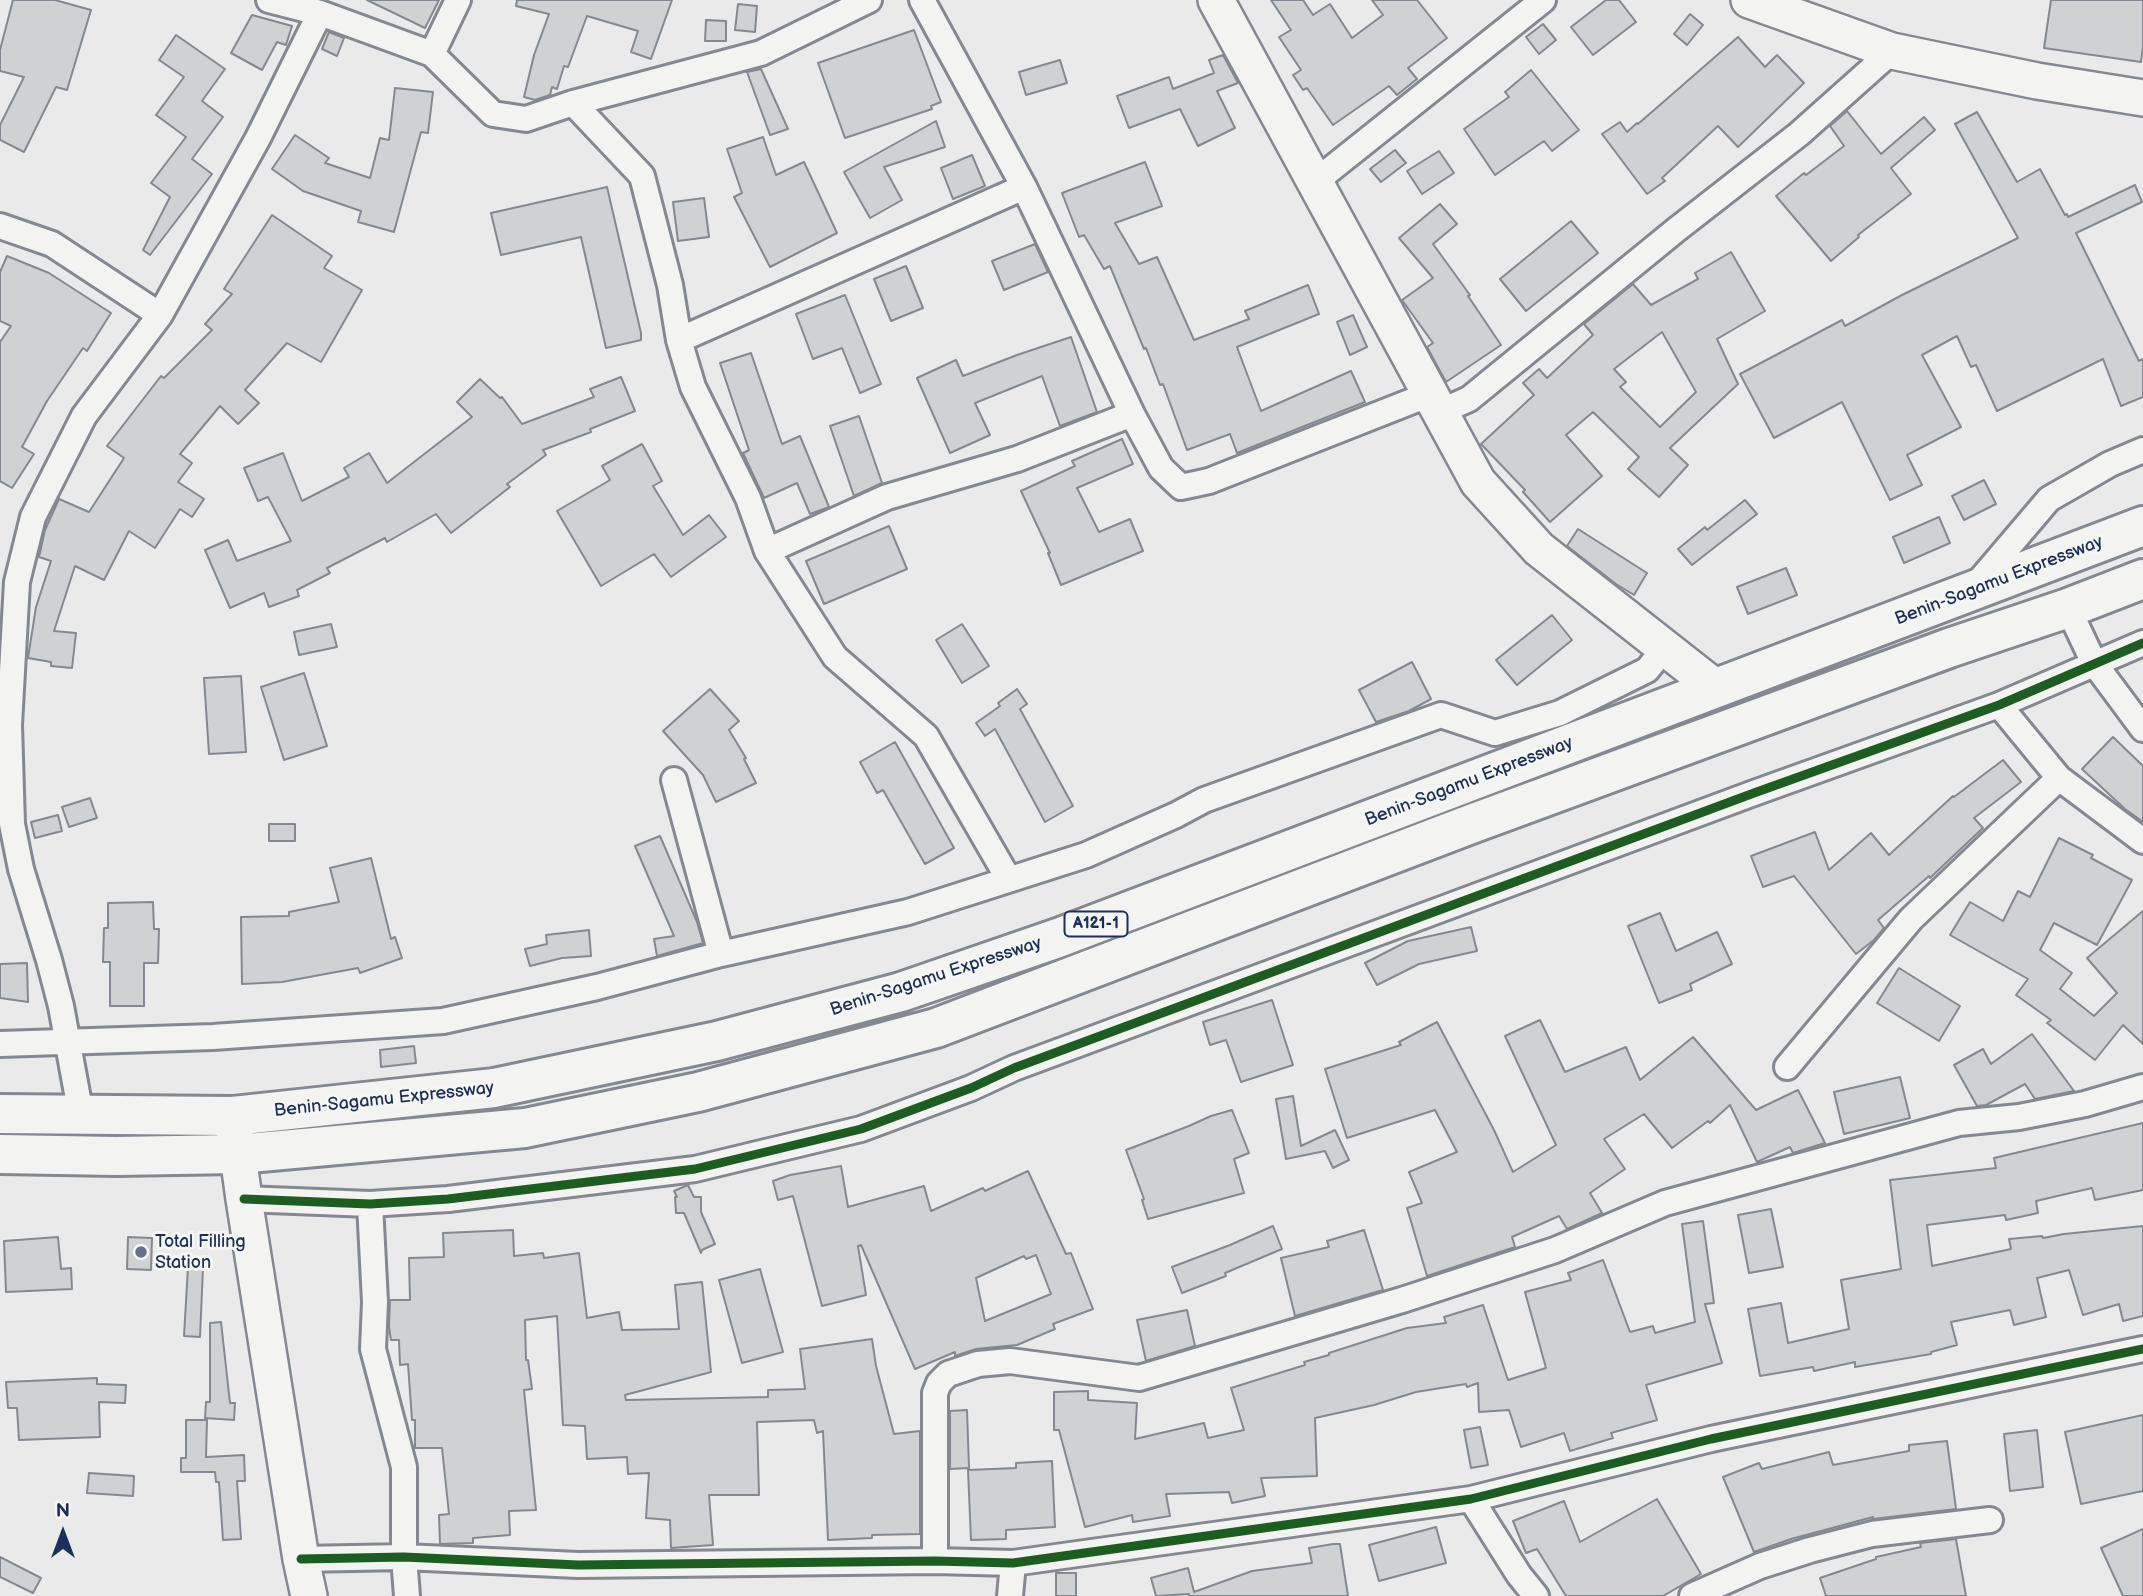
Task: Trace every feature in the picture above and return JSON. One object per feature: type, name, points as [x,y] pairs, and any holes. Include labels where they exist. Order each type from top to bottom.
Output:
[{"type":"highway","name":"Benin-Sagamu Expressway","points":[[0,1114],[223,1117],[494,1088],[718,1041],[901,992],[1058,938],[2143,526]]},
{"type":"highway","name":"A121-1","points":[[0,1154],[227,1155],[525,1128],[698,1092],[936,1028],[1471,824],[2143,579]]},
{"type":"highway","points":[[1933,606],[1950,648]]},
{"type":"street","points":[[269,0],[320,13],[432,54],[493,114],[526,119],[573,103],[761,53],[869,0]]},
{"type":"street","points":[[432,54],[458,0]]},
{"type":"street","points":[[922,0],[1024,187],[1132,414],[1161,468],[1181,487],[1209,481],[1435,403],[1469,399],[1676,230],[1800,134],[1892,51]]},
{"type":"street","points":[[1216,0],[1478,482],[1539,549],[1716,688]]},
{"type":"street","points":[[1315,181],[1543,0]]},
{"type":"street","points":[[1749,0],[1892,51],[2037,81],[2143,98]]},
{"type":"street","points":[[81,1115],[52,971],[21,869],[12,824],[9,725],[17,582],[33,517],[84,416],[160,315],[258,138],[320,13]]},
{"type":"street","points":[[573,103],[642,176],[670,285],[679,340],[693,387],[748,498],[767,551],[835,657],[926,736],[1008,878]]},
{"type":"street","points":[[679,340],[1024,187]]},
{"type":"street","points":[[0,226],[52,244],[160,315]]},
{"type":"street","points":[[767,551],[887,497],[1017,459],[1132,414]]},
{"type":"street","points":[[1969,592],[2049,499],[2110,464],[2143,450]]},
{"type":"street","points":[[2068,608],[2094,663],[2143,729]]},
{"type":"street","points":[[244,1199],[370,1204],[447,1199],[695,1170],[861,1129],[971,1088],[1013,1068],[1999,705],[2143,643]]},
{"type":"street","points":[[0,1044],[213,1037],[443,1021],[597,987],[721,954],[908,912],[1086,855],[1177,815],[1204,800],[1441,715],[1495,733],[1560,713],[1647,670],[1665,648]]},
{"type":"street","points":[[1999,705],[2059,778],[2143,841]]},
{"type":"street","points":[[1787,1067],[1911,919],[2059,778]]},
{"type":"street","points":[[674,780],[721,954]]},
{"type":"street","points":[[935,1561],[935,1393],[939,1383],[948,1374],[978,1364],[1010,1361],[1139,1378],[1402,1300],[1555,1250],[1665,1203],[1959,1123],[2020,1117],[2072,1107],[2143,1087]]},
{"type":"street","points":[[223,1117],[284,1596]]},
{"type":"street","points":[[227,1155],[244,1199],[309,1596]]},
{"type":"street","points":[[370,1204],[375,1302],[373,1349],[404,1467],[407,1596]]},
{"type":"street","points":[[301,1559],[404,1557],[578,1565],[935,1561],[1013,1563],[1471,1499],[1712,1439],[2143,1349]]},
{"type":"street","points":[[1471,1499],[1519,1575],[1536,1596]]},
{"type":"street","points":[[1692,1596],[1760,1566],[1872,1534],[1990,1520]]},
{"type":"street","points":[[1010,1596],[1013,1563]]},
{"type":"building","points":[[13,0],[55,0],[91,10],[67,90],[56,87],[24,152],[0,140],[0,125],[24,77],[0,71],[0,50]]},
{"type":"building","points":[[367,0],[439,0],[425,28]]},
{"type":"building","points":[[517,0],[672,0],[651,59],[631,52],[638,31],[587,16],[568,67],[564,66],[557,89],[552,87],[550,95],[535,100],[524,97],[534,55],[549,14],[516,6]]},
{"type":"building","points":[[1271,0],[1303,0],[1313,15],[1330,4],[1352,38],[1383,15],[1372,0],[1417,0],[1447,38],[1408,68],[1417,79],[1397,95],[1389,86],[1333,125],[1307,88],[1303,90],[1293,75],[1301,70],[1279,37],[1291,30]]},
{"type":"building","points":[[1606,0],[1619,0],[1636,22],[1593,55],[1571,27]]},
{"type":"building","points":[[2051,0],[2143,0],[2141,62],[2044,48]]},
{"type":"building","points":[[738,4],[757,6],[755,32],[735,30]]},
{"type":"building","points":[[1690,14],[1703,25],[1687,45],[1674,34]]},
{"type":"building","points":[[252,15],[292,26],[286,45],[277,42],[262,70],[231,53]]},
{"type":"building","points":[[706,20],[726,21],[726,41],[705,41]]},
{"type":"building","points":[[1543,24],[1556,40],[1539,54],[1526,37]]},
{"type":"building","points":[[914,30],[941,102],[931,106],[932,109],[845,138],[818,63]]},
{"type":"building","points":[[329,32],[344,38],[337,56],[322,49]]},
{"type":"building","points":[[176,35],[225,69],[202,101],[223,117],[192,159],[212,174],[150,255],[143,250],[170,197],[151,183],[186,137],[156,115],[184,77],[159,60]]},
{"type":"building","points":[[1738,37],[1765,67],[1777,55],[1804,83],[1738,147],[1718,126],[1662,178],[1665,181],[1647,194],[1602,134],[1620,122],[1627,132]]},
{"type":"building","points":[[1223,55],[1238,83],[1217,91],[1235,128],[1198,146],[1180,109],[1129,128],[1117,96],[1169,77],[1173,89],[1214,73],[1209,60]]},
{"type":"building","points":[[1060,60],[1067,83],[1026,95],[1019,72]]},
{"type":"building","points":[[761,69],[788,129],[770,135],[747,72]]},
{"type":"building","points":[[1531,70],[1579,130],[1552,151],[1544,141],[1495,175],[1464,129],[1509,97],[1505,92]]},
{"type":"building","points":[[395,88],[433,92],[428,133],[421,132],[394,232],[358,222],[361,211],[303,191],[272,169],[295,135],[329,158],[325,163],[370,178],[380,138],[389,140]]},
{"type":"building","points":[[1847,111],[1881,154],[1924,117],[1935,130],[1891,168],[1911,194],[1858,235],[1859,237],[1831,261],[1776,196],[1844,146],[1830,126]]},
{"type":"building","points":[[1977,112],[2017,182],[2040,169],[2068,217],[2135,185],[2142,202],[2076,233],[2139,361],[2143,359],[2143,397],[2121,406],[2103,359],[1997,411],[1976,365],[1971,367],[1957,336],[1922,355],[1961,427],[1907,455],[1922,485],[1890,500],[1842,402],[1774,438],[1740,374],[1842,320],[1845,326],[2018,238],[1955,124]]},
{"type":"building","points":[[936,121],[945,147],[884,167],[902,200],[870,218],[844,172]]},
{"type":"building","points":[[763,137],[776,175],[804,162],[837,233],[770,267],[734,197],[742,193],[727,149]]},
{"type":"building","points":[[1395,150],[1406,163],[1381,182],[1370,169]]},
{"type":"building","points":[[1439,151],[1454,173],[1422,194],[1407,171]]},
{"type":"building","points":[[972,155],[985,186],[953,199],[941,168]]},
{"type":"building","points":[[1145,162],[1162,206],[1115,223],[1139,264],[1157,257],[1194,340],[1249,319],[1245,311],[1308,285],[1319,314],[1237,347],[1261,411],[1351,371],[1365,402],[1237,453],[1230,434],[1187,450],[1163,384],[1160,385],[1110,266],[1104,269],[1084,235],[1079,237],[1062,193]]},
{"type":"building","points":[[607,187],[641,340],[606,348],[581,237],[501,255],[491,213]]},
{"type":"building","points":[[704,198],[709,237],[678,241],[673,202]]},
{"type":"building","points":[[1440,204],[1457,224],[1433,244],[1470,295],[1468,296],[1501,345],[1446,382],[1427,347],[1433,343],[1402,300],[1433,278],[1399,238]]},
{"type":"building","points":[[272,215],[332,256],[324,268],[362,290],[321,362],[287,343],[245,390],[259,403],[238,424],[220,406],[180,454],[192,463],[178,482],[204,499],[192,517],[180,509],[155,548],[129,531],[104,580],[75,566],[54,631],[76,633],[72,668],[51,666],[51,662],[28,658],[36,607],[51,561],[39,557],[45,530],[59,499],[89,512],[124,458],[107,446],[161,376],[164,378],[212,330],[205,324],[232,294],[224,289]]},
{"type":"building","points":[[1571,221],[1598,253],[1526,311],[1500,279]]},
{"type":"building","points":[[1035,244],[1048,272],[1004,290],[992,261]]},
{"type":"building","points":[[1731,252],[1765,311],[1717,339],[1738,384],[1670,448],[1688,465],[1659,497],[1628,469],[1639,457],[1593,412],[1566,435],[1602,476],[1550,522],[1523,492],[1525,490],[1481,444],[1534,395],[1523,383],[1539,369],[1547,378],[1593,335],[1584,324],[1633,284],[1651,305],[1698,279],[1695,273]],"holes":[[[1662,332],[1696,392],[1660,427],[1620,387],[1626,382],[1614,369]]]},
{"type":"building","points":[[7,256],[49,273],[111,313],[87,351],[83,348],[47,401],[22,447],[34,454],[12,488],[0,481],[0,342],[11,326],[0,321],[0,272]]},
{"type":"building","points":[[906,266],[923,308],[891,321],[874,279]]},
{"type":"building","points":[[845,295],[881,384],[860,393],[842,348],[813,359],[796,314]]},
{"type":"building","points":[[1353,315],[1367,347],[1350,355],[1337,322]]},
{"type":"building","points":[[1071,337],[1097,412],[1060,426],[1042,376],[975,403],[990,435],[950,453],[917,378],[956,360],[963,376]]},
{"type":"building","points":[[751,353],[782,444],[800,436],[829,507],[810,514],[797,483],[764,498],[743,453],[749,450],[720,363]]},
{"type":"building","points":[[621,377],[635,411],[590,429],[591,432],[543,450],[546,455],[507,484],[510,487],[451,533],[436,514],[387,542],[385,538],[327,568],[330,573],[297,590],[299,596],[269,607],[264,593],[230,608],[205,550],[228,540],[237,561],[291,541],[268,497],[258,501],[244,468],[283,453],[302,501],[349,477],[344,468],[369,453],[387,483],[472,417],[457,402],[480,379],[502,397],[522,424],[594,397],[590,389]]},
{"type":"building","points":[[859,416],[882,483],[854,496],[830,426]]},
{"type":"building","points":[[1122,439],[1133,464],[1077,488],[1099,532],[1130,519],[1143,551],[1061,585],[1050,553],[1021,491],[1075,466],[1072,461]]},
{"type":"building","points":[[642,444],[662,481],[653,486],[683,535],[709,515],[726,537],[671,577],[654,554],[601,586],[557,511],[610,480],[602,466]]},
{"type":"building","points":[[1984,480],[1996,504],[1964,520],[1952,496]]},
{"type":"building","points":[[1745,500],[1757,514],[1692,565],[1678,549]]},
{"type":"building","points":[[1939,517],[1950,543],[1904,563],[1893,537]]},
{"type":"building","points":[[889,526],[907,569],[824,604],[806,561]]},
{"type":"building","points":[[1578,529],[1647,573],[1634,595],[1567,546]]},
{"type":"building","points":[[1786,568],[1797,595],[1748,614],[1737,587]]},
{"type":"building","points":[[1552,615],[1572,640],[1517,685],[1496,660]]},
{"type":"building","points":[[331,624],[337,647],[299,655],[294,632]]},
{"type":"building","points":[[962,624],[989,666],[962,683],[936,640]]},
{"type":"building","points":[[1412,662],[1431,699],[1409,711],[1376,722],[1359,690]]},
{"type":"building","points":[[304,673],[327,746],[284,760],[261,687]]},
{"type":"building","points":[[241,676],[246,752],[209,754],[204,678]]},
{"type":"building","points":[[710,689],[739,721],[729,730],[746,758],[744,759],[756,783],[716,802],[703,775],[663,731]]},
{"type":"building","points":[[1017,689],[1027,704],[1020,709],[1073,806],[1045,822],[995,729],[985,736],[976,723],[1000,706],[998,703]]},
{"type":"building","points":[[2113,737],[2143,766],[2143,822],[2082,769]]},
{"type":"building","points":[[895,742],[954,848],[925,864],[883,790],[877,793],[860,762]]},
{"type":"building","points":[[2003,760],[2021,782],[1974,818],[1983,828],[1930,878],[1929,876],[1878,920],[1884,928],[1856,954],[1794,876],[1763,887],[1751,856],[1815,832],[1829,870],[1871,833],[1889,855],[1953,796]]},
{"type":"building","points":[[90,798],[97,818],[69,827],[62,807]]},
{"type":"building","points":[[58,815],[62,831],[35,838],[31,822]]},
{"type":"building","points":[[269,824],[295,824],[295,841],[269,841]]},
{"type":"building","points":[[660,836],[697,922],[703,943],[657,956],[654,939],[674,936],[635,846]]},
{"type":"building","points":[[2059,838],[2093,855],[2091,858],[2132,880],[2097,945],[2054,923],[2040,950],[2072,973],[2060,989],[2094,1016],[2117,993],[2087,958],[2143,911],[2143,1044],[2123,1025],[2095,1060],[2047,1023],[2051,1020],[2016,995],[2028,979],[1950,935],[1970,902],[2003,921],[2018,891],[2030,897]]},
{"type":"building","points":[[371,858],[391,939],[395,937],[402,958],[360,973],[358,968],[282,982],[242,984],[241,917],[289,916],[289,912],[339,902],[330,868]]},
{"type":"building","points":[[153,902],[154,929],[159,929],[158,963],[144,963],[144,1006],[110,1006],[110,962],[103,962],[104,928],[108,928],[108,903]]},
{"type":"building","points":[[1660,913],[1676,951],[1717,932],[1732,964],[1690,984],[1692,990],[1659,1003],[1628,926]]},
{"type":"building","points":[[1471,927],[1477,951],[1419,964],[1377,985],[1365,963],[1408,941]]},
{"type":"building","points":[[589,930],[591,956],[562,958],[530,966],[525,949],[547,944],[546,935]]},
{"type":"building","points":[[27,963],[28,1002],[0,998],[0,964]]},
{"type":"building","points":[[1899,968],[1960,1006],[1939,1041],[1877,1003]]},
{"type":"building","points":[[1272,1000],[1293,1065],[1241,1082],[1226,1040],[1210,1045],[1203,1022]]},
{"type":"building","points":[[1540,1020],[1565,1072],[1626,1047],[1640,1080],[1693,1037],[1756,1110],[1798,1090],[1825,1143],[1793,1153],[1790,1147],[1757,1162],[1730,1105],[1710,1123],[1708,1121],[1672,1148],[1644,1114],[1604,1139],[1625,1169],[1590,1193],[1602,1213],[1567,1229],[1559,1216],[1512,1237],[1515,1247],[1427,1276],[1407,1208],[1422,1203],[1409,1172],[1457,1152],[1435,1110],[1347,1138],[1325,1069],[1401,1045],[1399,1042],[1437,1022],[1513,1172],[1556,1145],[1505,1036]]},
{"type":"building","points":[[2032,1034],[2074,1091],[2035,1099],[2025,1084],[1986,1105],[1977,1106],[1954,1065],[1983,1049],[1991,1064]]},
{"type":"building","points":[[414,1046],[416,1063],[381,1067],[380,1050]]},
{"type":"building","points":[[1900,1077],[1910,1118],[1844,1134],[1834,1092]]},
{"type":"building","points":[[1293,1096],[1301,1146],[1335,1130],[1349,1160],[1333,1168],[1325,1151],[1286,1159],[1276,1099]]},
{"type":"building","points":[[1232,1110],[1249,1153],[1234,1159],[1244,1193],[1148,1219],[1142,1200],[1144,1199],[1126,1150]]},
{"type":"building","points":[[2143,1123],[2143,1190],[2095,1200],[2092,1188],[2036,1201],[2038,1213],[2006,1220],[2005,1215],[1927,1225],[1932,1266],[2011,1249],[2009,1239],[2043,1238],[2143,1226],[2143,1316],[2123,1321],[2119,1304],[2083,1315],[2069,1270],[2037,1278],[2046,1317],[2014,1325],[2010,1310],[1951,1322],[1957,1345],[1931,1354],[1855,1367],[1855,1362],[1814,1371],[1813,1367],[1760,1376],[1748,1309],[1781,1303],[1788,1343],[1849,1329],[1841,1280],[1901,1269],[1890,1180],[1996,1168],[1994,1158]]},
{"type":"building","points":[[841,1166],[848,1207],[924,1186],[931,1211],[1028,1171],[1066,1254],[1071,1253],[1093,1309],[1053,1324],[1055,1329],[1017,1345],[976,1349],[955,1356],[955,1352],[915,1369],[861,1245],[858,1246],[866,1295],[822,1306],[793,1196],[778,1200],[773,1181],[790,1175]],"holes":[[[1036,1255],[1051,1294],[985,1321],[976,1278],[1024,1256],[1026,1259]]]},
{"type":"building","points":[[688,1185],[694,1197],[701,1197],[701,1212],[715,1244],[701,1253],[684,1213],[676,1213],[677,1197],[674,1191]]},
{"type":"building","points":[[1771,1209],[1783,1267],[1749,1273],[1738,1215]]},
{"type":"building","points":[[1703,1221],[1714,1303],[1705,1304],[1722,1363],[1646,1385],[1657,1420],[1611,1433],[1613,1438],[1570,1451],[1564,1433],[1521,1447],[1509,1410],[1479,1412],[1478,1383],[1467,1387],[1466,1384],[1416,1392],[1374,1405],[1315,1418],[1317,1476],[1261,1478],[1265,1496],[1232,1503],[1229,1492],[1166,1494],[1170,1516],[1133,1522],[1132,1515],[1085,1527],[1059,1430],[1054,1430],[1054,1392],[1088,1391],[1088,1400],[1137,1403],[1135,1439],[1204,1423],[1208,1438],[1244,1430],[1231,1388],[1305,1365],[1304,1362],[1407,1328],[1446,1323],[1444,1317],[1483,1305],[1508,1380],[1546,1368],[1525,1292],[1571,1280],[1568,1273],[1603,1260],[1630,1332],[1653,1326],[1655,1333],[1695,1322],[1682,1224]]},
{"type":"building","points":[[1273,1226],[1282,1249],[1225,1273],[1226,1276],[1182,1293],[1172,1267]]},
{"type":"building","points":[[513,1230],[514,1256],[543,1253],[544,1258],[579,1253],[587,1318],[619,1312],[622,1330],[679,1329],[675,1285],[702,1282],[711,1372],[625,1395],[626,1400],[768,1397],[768,1390],[805,1389],[800,1349],[872,1339],[876,1366],[894,1434],[920,1431],[920,1534],[872,1535],[872,1538],[828,1540],[823,1431],[817,1433],[814,1420],[757,1422],[759,1495],[709,1495],[713,1545],[671,1548],[670,1520],[646,1518],[649,1473],[628,1474],[627,1457],[587,1459],[585,1426],[563,1425],[557,1316],[525,1320],[526,1360],[532,1389],[524,1390],[536,1510],[509,1511],[510,1535],[473,1538],[473,1543],[440,1544],[439,1515],[449,1514],[442,1448],[415,1448],[415,1420],[412,1420],[408,1364],[400,1365],[399,1340],[391,1340],[390,1300],[410,1300],[409,1258],[444,1257],[443,1233]]},
{"type":"building","points":[[1364,1230],[1383,1290],[1295,1316],[1281,1258],[1329,1247],[1327,1241]]},
{"type":"building","points":[[58,1237],[61,1269],[71,1268],[72,1289],[6,1292],[4,1241]]},
{"type":"building","points":[[128,1237],[152,1238],[151,1270],[127,1269]]},
{"type":"building","points":[[188,1267],[203,1268],[200,1337],[184,1336]]},
{"type":"building","points":[[760,1269],[783,1352],[742,1363],[719,1280]]},
{"type":"building","points":[[1187,1310],[1195,1346],[1146,1361],[1137,1320]]},
{"type":"building","points":[[221,1322],[230,1403],[235,1403],[234,1420],[205,1418],[206,1402],[210,1402],[210,1323]]},
{"type":"building","points":[[97,1378],[97,1384],[126,1385],[125,1403],[99,1402],[100,1437],[19,1440],[17,1408],[8,1408],[6,1382]]},
{"type":"building","points":[[967,1410],[969,1468],[950,1469],[950,1411]]},
{"type":"building","points":[[2143,1415],[2143,1491],[2081,1504],[2065,1432]]},
{"type":"building","points":[[186,1420],[207,1420],[206,1457],[244,1455],[245,1481],[237,1481],[241,1539],[223,1540],[219,1482],[216,1482],[215,1472],[181,1472],[181,1458],[186,1458]]},
{"type":"building","points":[[1480,1427],[1488,1465],[1471,1468],[1464,1430]]},
{"type":"building","points":[[2037,1430],[2043,1487],[2010,1491],[2004,1434]]},
{"type":"building","points":[[1947,1441],[1956,1509],[1873,1517],[1754,1552],[1723,1477],[1759,1463],[1762,1469],[1829,1452],[1833,1465],[1909,1451],[1909,1445]]},
{"type":"building","points":[[1052,1461],[1055,1527],[1006,1530],[1006,1539],[971,1540],[968,1470],[1016,1468],[1016,1463]]},
{"type":"building","points":[[89,1473],[134,1476],[133,1496],[87,1493]]},
{"type":"building","points":[[1657,1499],[1701,1574],[1663,1596],[1566,1596],[1537,1549],[1526,1553],[1513,1521],[1564,1501],[1580,1542]]},
{"type":"building","points":[[1436,1527],[1446,1563],[1379,1581],[1369,1545]]},
{"type":"building","points":[[2143,1529],[2143,1596],[2123,1596],[2101,1548]]},
{"type":"building","points":[[1956,1539],[1966,1596],[1826,1596],[1820,1578],[1876,1557],[1921,1547],[1920,1543]]},
{"type":"building","points":[[1340,1544],[1348,1596],[1156,1596],[1151,1578],[1188,1568],[1194,1592],[1252,1571],[1312,1563],[1309,1548]]},
{"type":"building","points":[[0,1557],[41,1578],[33,1593],[0,1577]]},
{"type":"building","points":[[1056,1573],[1076,1573],[1076,1596],[1056,1596]]},
{"type":"cycle path","points":[[244,1199],[370,1204],[448,1199],[695,1169],[861,1129],[971,1088],[1014,1068],[1754,793],[1999,705],[2143,643]]},
{"type":"cycle path","points":[[301,1559],[404,1557],[578,1565],[935,1561],[1013,1563],[1471,1499],[1711,1439],[2143,1349]]},
{"type":"place","name":"Total Filling Station","points":[[141,1252]]}]
